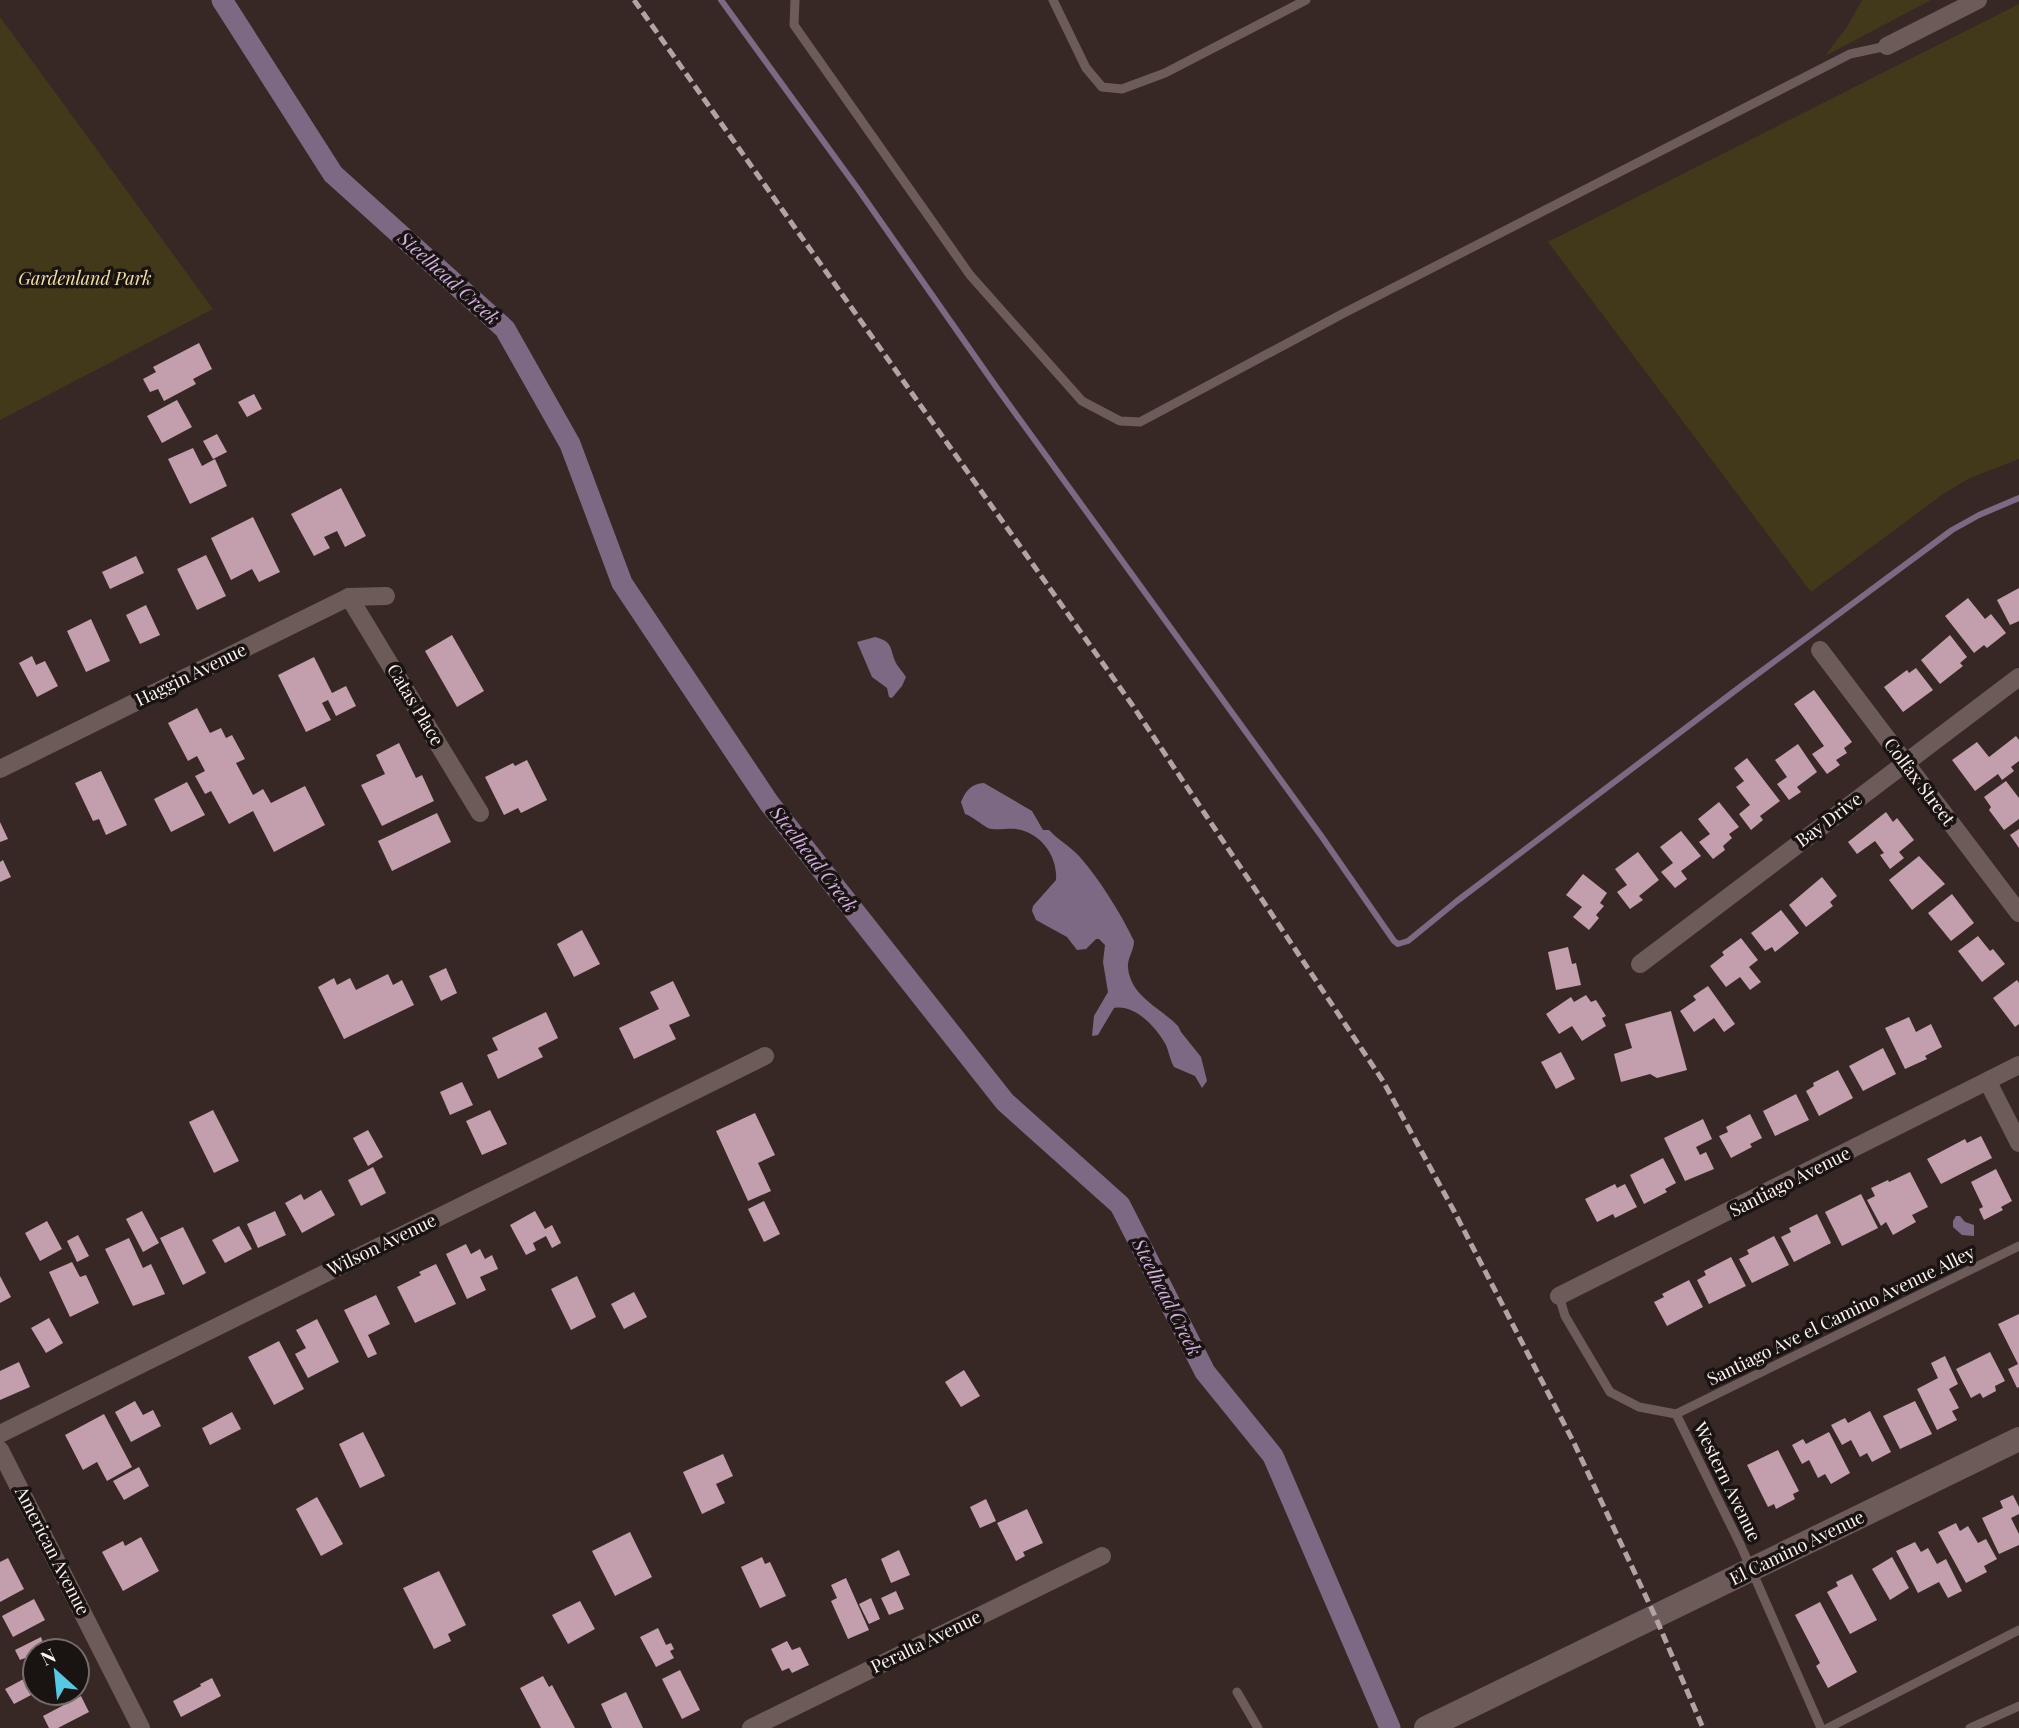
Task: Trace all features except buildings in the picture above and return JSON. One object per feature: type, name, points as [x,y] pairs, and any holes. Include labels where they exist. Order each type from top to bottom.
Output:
[{"type":"main road","name":"El Camino Avenue","points":[[1426,1728],[2019,1439]]},
{"type":"street","points":[[1887,46],[1978,0]]},
{"type":"street","name":"Haggin Avenue","points":[[0,769],[349,597],[386,596]]},
{"type":"street","name":"Catas Place","points":[[349,597],[480,813]]},
{"type":"street","name":"Colfax Street","points":[[1820,650],[2019,913]]},
{"type":"street","name":"Bay Drive","points":[[1640,964],[2019,677]]},
{"type":"street","name":"Wilson Avenue","points":[[0,1434],[765,1056]]},
{"type":"street","name":"Santiago Avenue","points":[[1559,1296],[2019,1065]]},
{"type":"street","points":[[1988,1082],[2019,1143]]},
{"type":"street","name":"American Avenue","points":[[0,1450],[141,1728]]},
{"type":"street","name":"Peralta Avenue","points":[[751,1728],[1102,1556]]},
{"type":"lane","points":[[795,0],[794,25],[970,275],[1082,401],[1120,421],[1140,422],[1369,300],[1850,54],[1887,46]]},
{"type":"lane","points":[[1053,0],[1086,68],[1102,87],[1122,89],[1165,73],[1306,0]]},
{"type":"lane","name":"Santiago Ave el Camino Avenue Alley","points":[[1676,1415],[2019,1246]]},
{"type":"lane","name":"Western Avenue","points":[[1559,1296],[1565,1316],[1610,1392],[1639,1407],[1676,1415],[1751,1571],[1821,1728]]},
{"type":"lane","points":[[1828,1728],[2019,1630]]},
{"type":"lane","points":[[1237,1692],[1258,1728]]},
{"type":"lane","points":[[1970,1728],[2019,1706]]},
{"type":"green space","points":[[1862,0],[1931,0],[1825,56],[1847,27]]},
{"type":"green space","points":[[2019,4],[2019,459],[1970,478],[1943,494],[1811,592],[1548,242]]},
{"type":"green space","name":"Gardenland Park","points":[[0,17],[213,309],[0,420]]},
{"type":"shaded area","points":[[875,637],[888,643],[896,663],[906,677],[892,698],[889,697],[887,688],[872,677],[857,642]]},
{"type":"shaded area","points":[[984,783],[1032,811],[1043,830],[1049,830],[1072,849],[1094,875],[1134,941],[1128,968],[1130,978],[1148,1001],[1178,1026],[1201,1057],[1207,1081],[1202,1088],[1195,1076],[1174,1067],[1166,1045],[1157,1031],[1137,1013],[1114,1008],[1098,1035],[1092,1036],[1094,1016],[1108,992],[1103,962],[1105,945],[1096,939],[1086,949],[1077,950],[1067,937],[1036,920],[1033,906],[1056,880],[1051,854],[1040,840],[1025,831],[988,828],[965,814],[961,802],[965,794],[972,786]]},
{"type":"shaded area","points":[[1956,1216],[1974,1225],[1974,1236],[1962,1235],[1953,1227]]},
{"type":"waterway","name":"Steelhead Creek","points":[[222,0],[333,174],[505,329],[570,444],[622,583],[769,803],[1005,1102],[1120,1205],[1205,1372],[1273,1456],[1390,1728]]},
{"type":"waterway","points":[[721,0],[1398,944],[1408,941],[1740,687],[1952,530],[2019,498]]},
{"type":"railway","points":[[634,0],[1133,706],[1383,1081],[1454,1211],[1574,1443],[1655,1616],[1703,1728]]}]
